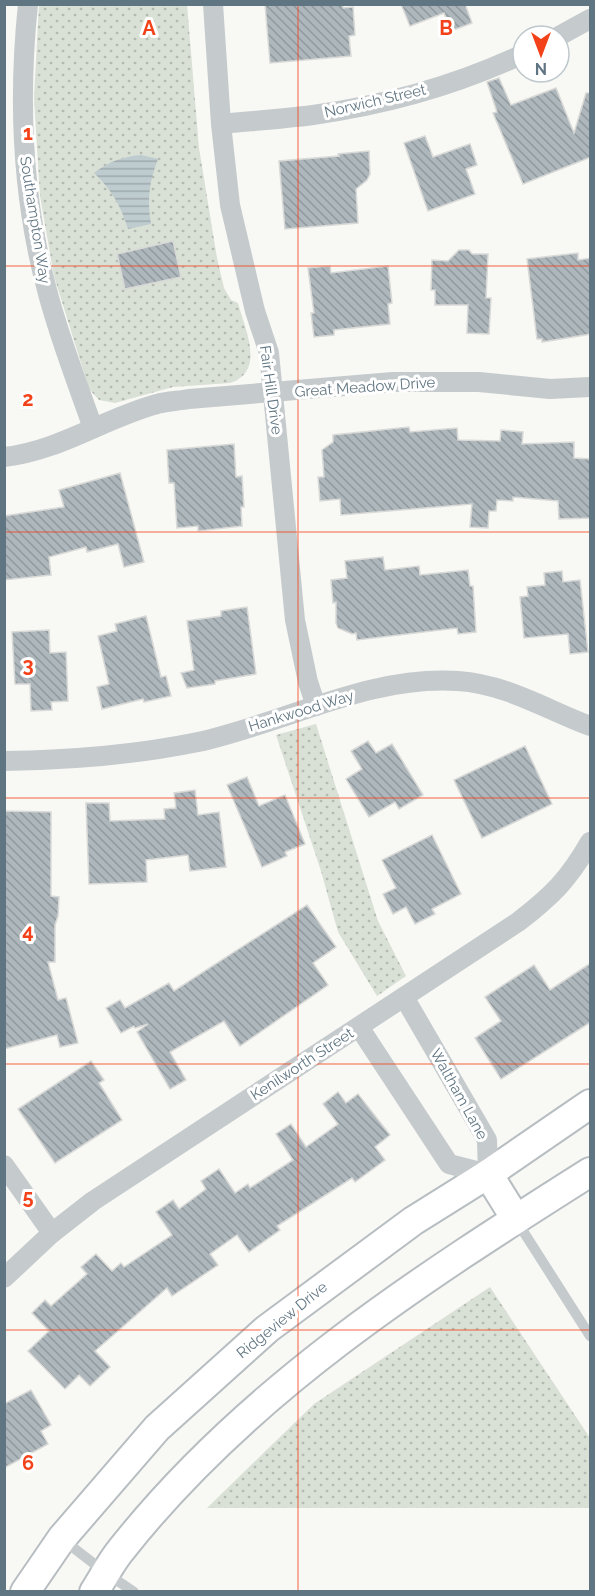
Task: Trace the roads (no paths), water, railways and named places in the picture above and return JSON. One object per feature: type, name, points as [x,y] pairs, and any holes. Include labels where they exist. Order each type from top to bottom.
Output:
[{"type":"main road","name":"Ridgeview Drive","points":[[25,1592],[62,1539],[157,1428],[267,1329],[413,1221],[488,1174],[591,1104]]},
{"type":"main road","points":[[100,1582],[120,1551],[170,1491],[227,1434],[338,1342],[516,1219],[591,1172]]},
{"type":"main road","points":[[488,1174],[516,1219]]},
{"type":"street","name":"Southampton Way","points":[[28,4],[22,79],[14,130],[26,172],[46,288],[93,428]]},
{"type":"street","name":"Fair Hill Drive","points":[[213,4],[221,124],[230,205],[255,311],[269,353],[295,620],[308,682],[316,706]]},
{"type":"street","points":[[571,30],[591,19]]},
{"type":"street","name":"Norwich Street","points":[[221,124],[313,115],[377,104],[491,69],[511,60]]},
{"type":"street","name":"Great Meadow Drive","points":[[4,457],[21,455],[56,445],[93,428],[158,404],[199,398],[393,382],[443,381],[550,389],[591,387]]},
{"type":"street","name":"Hankwood Way","points":[[4,760],[46,760],[120,754],[199,741],[376,688],[402,684],[459,681],[513,693],[591,726]]},
{"type":"street","name":"Kenilworth Street","points":[[4,1278],[52,1233],[93,1201],[518,922],[543,903],[568,878],[591,842]]},
{"type":"street","name":"Waltham Lane","points":[[404,997],[487,1140],[488,1174]]},
{"type":"street","points":[[359,1027],[449,1164],[488,1174]]},
{"type":"street","points":[[4,1165],[52,1233]]},
{"type":"lane","points":[[516,1219],[591,1336]]},
{"type":"lane","points":[[62,1539],[100,1582],[134,1592]]}]
